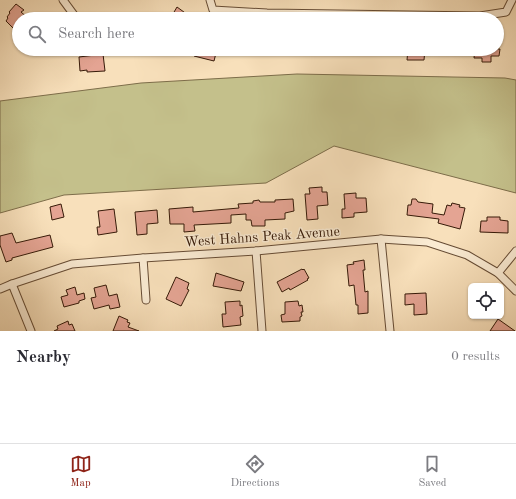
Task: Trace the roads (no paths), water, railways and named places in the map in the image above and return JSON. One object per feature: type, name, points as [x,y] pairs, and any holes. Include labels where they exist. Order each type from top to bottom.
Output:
[{"type":"street","points":[[63,0],[72,12]]},
{"type":"street","points":[[210,0],[213,10],[250,12]]},
{"type":"street","points":[[504,12],[506,12],[512,0]]},
{"type":"street","points":[[382,239],[390,331]]},
{"type":"street","name":"West Hahns Peak Avenue","points":[[0,290],[12,284],[72,264],[256,251],[382,239],[427,242],[468,255],[498,273],[516,291]]},
{"type":"street","points":[[256,251],[262,331]]},
{"type":"street","points":[[498,273],[516,251]]},
{"type":"street","points":[[143,258],[146,300]]},
{"type":"street","points":[[12,284],[31,331]]}]
